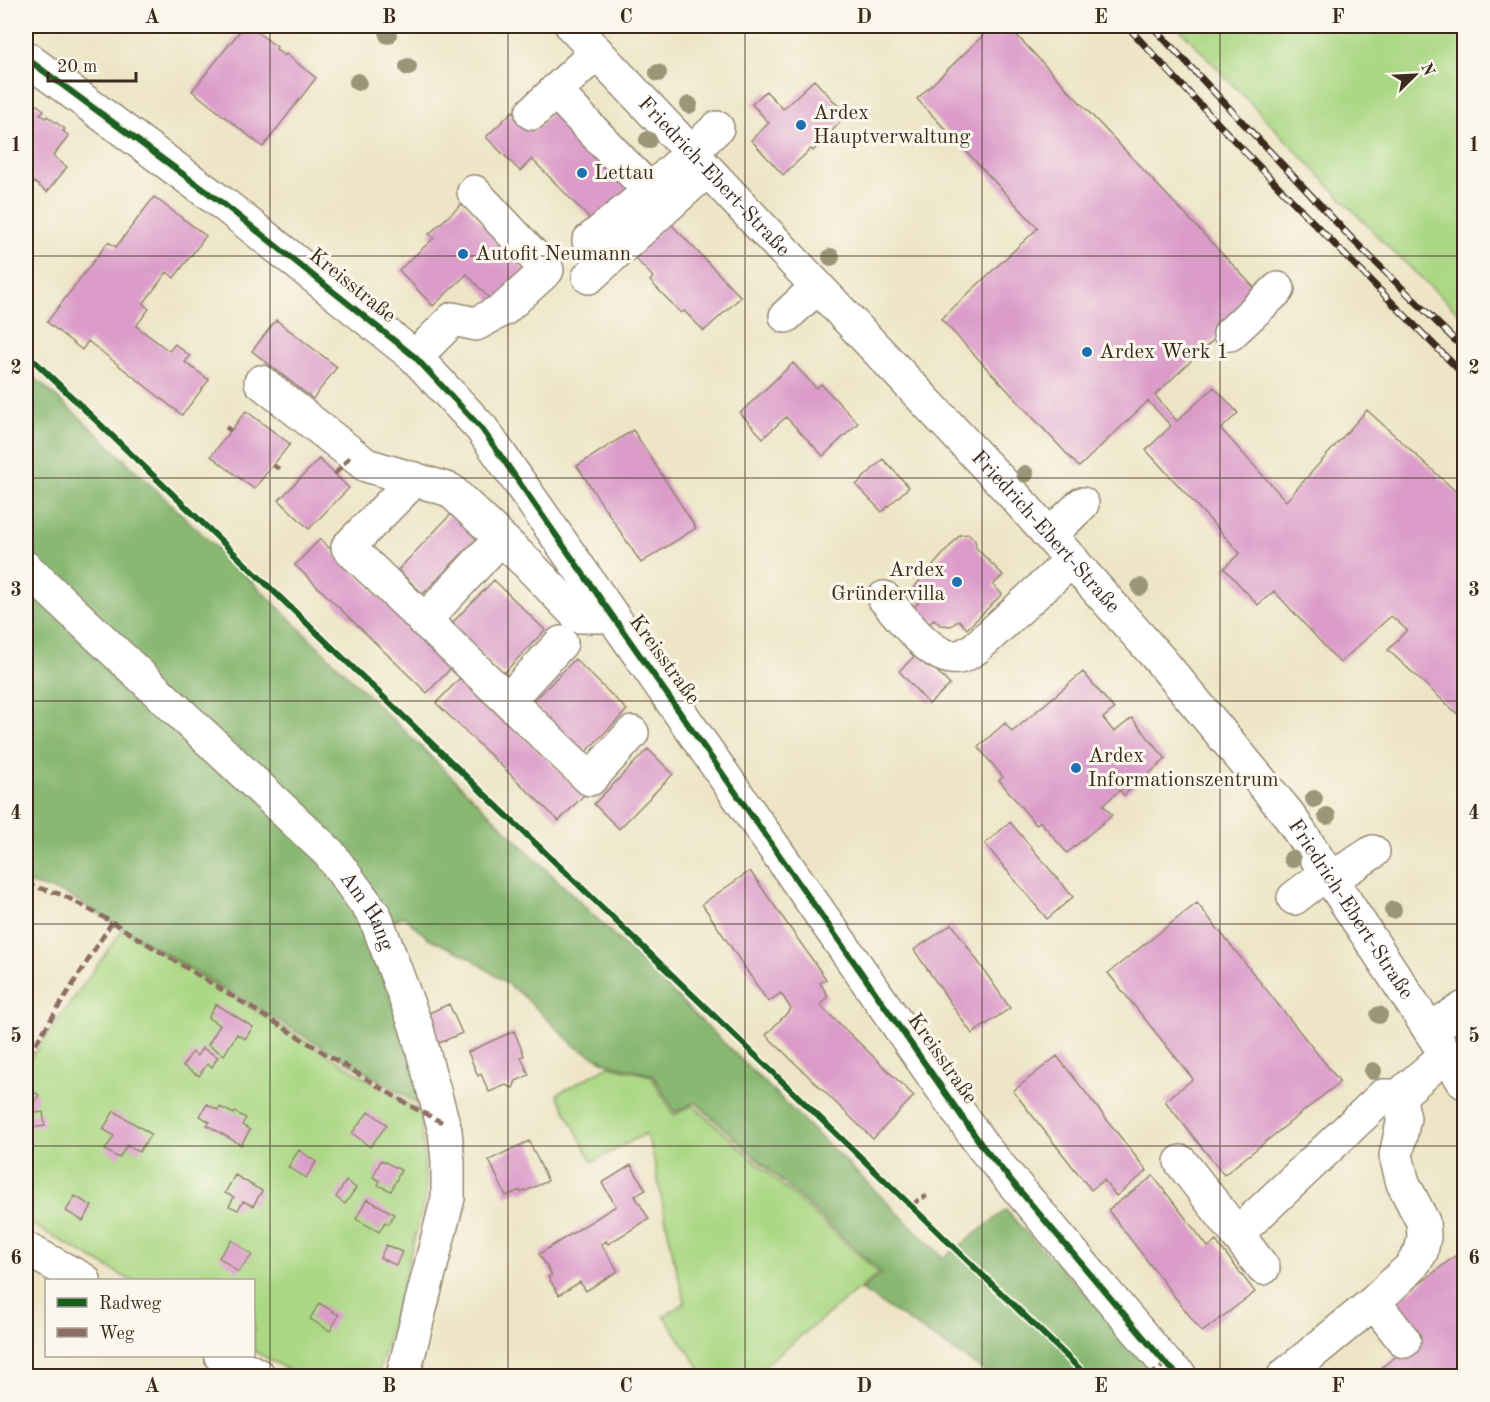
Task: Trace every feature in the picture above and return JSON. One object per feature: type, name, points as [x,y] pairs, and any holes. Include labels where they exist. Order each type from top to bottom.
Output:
[{"type":"street","name":"Friedrich-Ebert-Straße","points":[[572,26],[1050,535],[1161,661],[1287,814],[1464,1082]]},
{"type":"street","points":[[597,52],[544,102],[650,191]]},
{"type":"street","name":"Kreisstraße","points":[[26,58],[226,206],[415,357],[482,429],[612,616],[626,632],[983,1147],[1166,1364],[1180,1377]]},
{"type":"street","points":[[589,277],[699,161],[717,128]]},
{"type":"street","points":[[589,242],[650,191],[699,161]]},
{"type":"street","points":[[415,357],[453,319],[476,324],[504,309],[547,270],[474,192]]},
{"type":"street","points":[[786,316],[818,287]]},
{"type":"street","points":[[1230,334],[1278,289]]},
{"type":"street","points":[[261,382],[366,465],[450,490],[528,564],[578,616],[612,616]]},
{"type":"street","points":[[415,479],[348,547],[590,779],[632,733]]},
{"type":"street","points":[[1050,535],[1082,504]]},
{"type":"street","points":[[424,621],[487,553]]},
{"type":"street","points":[[884,597],[931,649],[952,658],[964,655],[977,647],[1072,560]]},
{"type":"street","name":"Am Hang","points":[[26,568],[329,853],[375,916],[416,1026],[445,1131],[448,1162],[448,1198],[403,1377]]},
{"type":"street","points":[[508,700],[561,643]]},
{"type":"street","points":[[1294,898],[1373,852]]},
{"type":"street","points":[[1284,1377],[1374,1302],[1411,1267],[1421,1252],[1424,1237],[1423,1221],[1403,1183],[1396,1156],[1404,1118],[1399,1096],[1464,1008]]},
{"type":"street","points":[[1237,1234],[1383,1096],[1399,1096]]},
{"type":"street","points":[[1181,1162],[1263,1268]]},
{"type":"street","points":[[26,1249],[80,1279]]},
{"type":"street","points":[[1374,1302],[1404,1341]]},
{"type":"street","points":[[223,1357],[260,1377]]},
{"type":"green space","points":[[1177,26],[1464,26],[1464,318],[1382,241]]},
{"type":"green space","points":[[26,370],[87,424],[243,573],[944,1258],[1006,1210],[1167,1376],[992,1376],[861,1290],[882,1273],[695,1102],[675,1112],[653,1075],[609,1064],[576,1047],[520,993],[469,957],[428,938],[403,916],[368,935],[402,1032],[423,1107],[64,893],[26,883]]},
{"type":"green space","points":[[123,929],[421,1112],[426,1195],[378,1376],[299,1376],[255,1352],[255,1279],[128,1279],[26,1221],[26,1065]]},
{"type":"green space","points":[[609,1066],[651,1076],[674,1115],[693,1105],[879,1273],[751,1376],[705,1376],[664,1316],[685,1302],[673,1256],[651,1146],[645,1134],[592,1162],[557,1094]]},
{"type":"building","points":[[244,26],[249,26],[277,47],[276,49],[284,56],[286,54],[316,78],[263,147],[192,91]]},
{"type":"building","name":"Ardex Werk 1","points":[[993,26],[1008,26],[1261,295],[1155,395],[1177,421],[1214,387],[1238,413],[1221,429],[1286,501],[1367,410],[1464,499],[1464,720],[1388,650],[1407,630],[1391,616],[1340,663],[1274,591],[1258,605],[1224,568],[1240,553],[1146,450],[1171,426],[1148,401],[1079,467],[941,319],[1038,228],[917,99]]},
{"type":"building","name":"Ardex Hauptverwaltung","points":[[814,80],[847,115],[813,151],[811,149],[783,175],[751,140],[769,123],[752,104],[766,91],[783,109]]},
{"type":"building","points":[[26,97],[44,110],[40,114],[46,118],[47,116],[65,129],[63,131],[69,136],[53,156],[67,167],[47,192],[34,182],[26,193]]},
{"type":"building","name":"Lettau","points":[[555,110],[631,186],[594,223],[532,159],[520,171],[486,137],[513,111],[533,131]]},
{"type":"building","points":[[154,197],[206,236],[174,278],[167,272],[143,304],[149,309],[136,326],[169,351],[175,344],[190,356],[185,362],[209,380],[182,415],[88,341],[82,350],[47,322],[108,242],[116,247]]},
{"type":"building","name":"Autofit Neumann","points":[[463,203],[530,275],[496,306],[467,274],[433,306],[399,270],[434,238],[429,234]]},
{"type":"building","points":[[669,222],[741,297],[704,331],[684,311],[681,313],[650,281],[653,277],[633,256]]},
{"type":"building","points":[[276,320],[337,367],[313,399],[252,351]]},
{"type":"building","points":[[793,363],[816,388],[821,384],[858,423],[823,456],[786,417],[763,438],[740,413]]},
{"type":"building","points":[[246,411],[290,444],[254,489],[211,456]]},
{"type":"building","points":[[633,430],[696,528],[641,563],[577,466]]},
{"type":"building","points":[[319,459],[349,488],[309,529],[279,500]]},
{"type":"building","points":[[883,459],[909,487],[882,512],[856,485]]},
{"type":"building","points":[[451,514],[477,538],[423,594],[398,570]]},
{"type":"building","name":"Ardex Gründervilla","points":[[969,534],[975,540],[976,548],[1003,575],[993,585],[1002,594],[967,629],[959,620],[951,626],[940,625],[934,619],[927,626],[912,609],[920,601],[914,595],[915,586],[960,535]]},
{"type":"building","points":[[320,539],[452,667],[427,693],[295,565]]},
{"type":"building","points":[[494,580],[545,630],[503,674],[451,624]]},
{"type":"building","points":[[919,652],[950,685],[929,704],[899,671]]},
{"type":"building","points":[[575,659],[627,710],[584,754],[532,703]]},
{"type":"building","name":"Ardex Informationszentrum","points":[[1083,672],[1114,709],[1103,718],[1114,732],[1132,718],[1166,759],[1124,795],[1120,790],[1103,805],[1112,815],[1067,853],[1040,821],[1036,825],[999,780],[1003,777],[978,747],[1005,723],[1012,732]]},
{"type":"building","points":[[461,677],[584,795],[559,821],[436,703]]},
{"type":"building","points":[[648,749],[673,774],[619,829],[594,804]]},
{"type":"building","points":[[1010,822],[1073,897],[1047,919],[985,844]]},
{"type":"building","points":[[750,871],[826,979],[820,983],[828,996],[820,1005],[914,1096],[873,1139],[766,1035],[791,1009],[781,993],[768,1002],[702,904]]},
{"type":"building","points":[[1197,903],[1340,1082],[1224,1175],[1165,1101],[1193,1079],[1108,973]]},
{"type":"building","points":[[952,924],[1010,1008],[972,1034],[914,950]]},
{"type":"building","points":[[216,1004],[253,1027],[245,1039],[237,1034],[224,1055],[208,1045],[220,1025],[208,1018]]},
{"type":"building","points":[[449,1004],[462,1033],[437,1044],[427,1014]]},
{"type":"building","points":[[514,1031],[529,1075],[516,1081],[513,1088],[506,1085],[489,1092],[481,1074],[478,1076],[468,1052]]},
{"type":"building","points":[[202,1048],[218,1057],[212,1067],[207,1064],[199,1076],[183,1066],[192,1052],[197,1056]]},
{"type":"building","points":[[1057,1056],[1147,1171],[1116,1196],[1104,1180],[1091,1190],[1013,1091]]},
{"type":"building","points":[[26,1087],[39,1095],[28,1114],[26,1112]]},
{"type":"building","points":[[207,1104],[218,1110],[220,1107],[234,1114],[235,1112],[246,1118],[242,1125],[250,1130],[241,1145],[207,1125],[210,1122],[200,1116]]},
{"type":"building","points":[[114,1111],[151,1134],[139,1152],[127,1145],[119,1158],[105,1150],[114,1136],[103,1129]]},
{"type":"building","points":[[369,1111],[387,1125],[370,1147],[352,1133]]},
{"type":"building","points":[[43,1112],[45,1126],[29,1128],[28,1114]]},
{"type":"building","points":[[26,1135],[32,1138],[26,1153]]},
{"type":"building","points":[[529,1141],[548,1181],[521,1193],[520,1190],[506,1196],[489,1160]]},
{"type":"building","points":[[299,1150],[316,1162],[306,1178],[288,1167]]},
{"type":"building","points":[[381,1160],[401,1170],[391,1191],[378,1185],[380,1181],[373,1177]]},
{"type":"building","points":[[631,1165],[646,1190],[635,1196],[649,1219],[608,1244],[606,1241],[601,1244],[618,1271],[586,1291],[580,1282],[559,1295],[548,1277],[552,1275],[539,1254],[616,1206],[602,1183]]},
{"type":"building","points":[[235,1175],[262,1191],[253,1206],[243,1201],[238,1210],[229,1206],[234,1197],[225,1193]]},
{"type":"building","points":[[1153,1176],[1208,1247],[1216,1241],[1255,1292],[1202,1332],[1108,1210]]},
{"type":"building","points":[[346,1181],[356,1188],[345,1204],[336,1197]]},
{"type":"building","points":[[75,1196],[92,1206],[83,1221],[66,1211]]},
{"type":"building","points":[[367,1199],[394,1214],[389,1224],[385,1222],[379,1232],[356,1219]]},
{"type":"building","points":[[232,1240],[252,1255],[238,1272],[219,1257]]},
{"type":"building","points":[[386,1245],[402,1252],[396,1265],[380,1258]]},
{"type":"building","points":[[1464,1249],[1464,1376],[1389,1376],[1382,1367],[1418,1340],[1391,1306]]},
{"type":"building","points":[[319,1303],[339,1315],[330,1331],[310,1319]]},
{"type":"railway","points":[[1127,26],[1294,202],[1464,375]]},
{"type":"railway","points":[[1152,26],[1353,240],[1464,349]]},
{"type":"marked path","points":[[226,427],[231,431]]},
{"type":"marked path","points":[[335,474],[352,454]]},
{"type":"marked path","points":[[273,465],[279,469]]},
{"type":"marked path","points":[[26,884],[63,895],[112,922],[26,1059]]},
{"type":"marked path","points":[[112,922],[412,1107],[442,1122]]},
{"type":"marked path","points":[[912,1206],[927,1196]]},
{"type":"marked path","points":[[1149,1376],[1166,1364]]},
{"type":"cycle path","points":[[26,58],[226,206],[415,357],[482,429],[983,1147],[1166,1364],[1180,1376]]},
{"type":"cycle path","points":[[26,353],[1087,1376]]},
{"type":"place","name":"Ardex Hauptverwaltung","points":[[801,125]]},
{"type":"place","name":"Lettau","points":[[582,173]]},
{"type":"place","name":"Autofit Neumann","points":[[463,254]]},
{"type":"place","name":"Ardex Werk 1","points":[[1087,352]]},
{"type":"place","name":"Ardex Gründervilla","points":[[957,582]]},
{"type":"place","name":"Ardex Informationszentrum","points":[[1076,768]]}]
